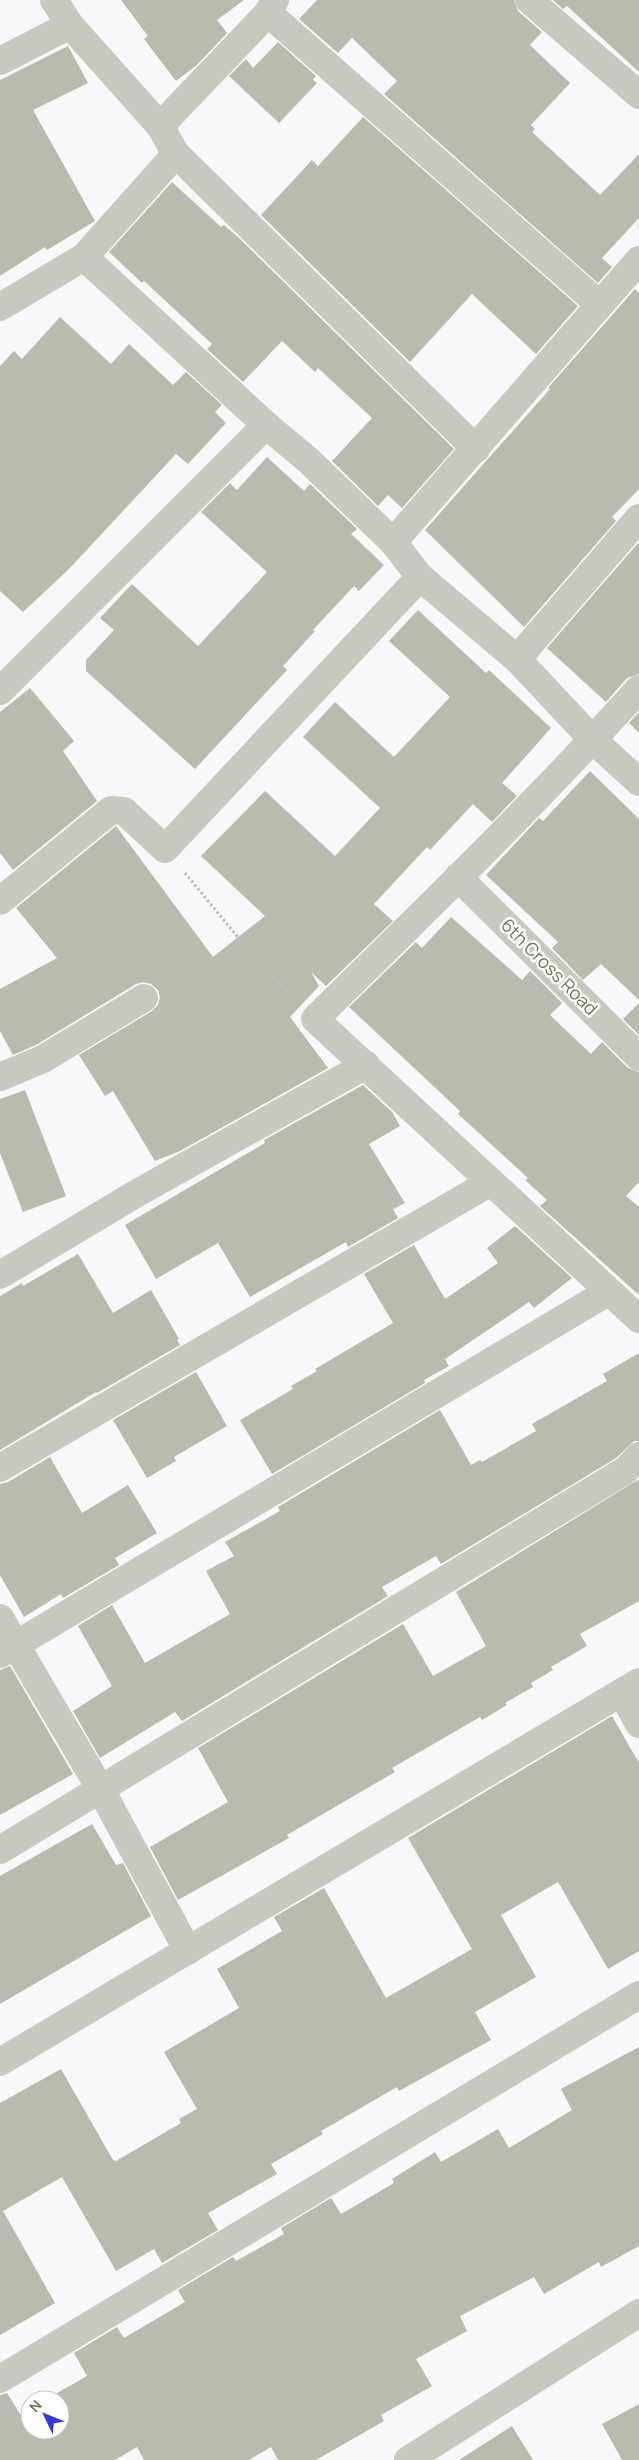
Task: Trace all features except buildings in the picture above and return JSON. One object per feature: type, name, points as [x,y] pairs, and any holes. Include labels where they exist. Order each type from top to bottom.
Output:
[{"type":"street","points":[[54,0],[70,25],[160,126],[176,154],[476,448]]},
{"type":"street","points":[[528,0],[639,95]]},
{"type":"street","points":[[160,126],[272,6],[599,304]]},
{"type":"street","points":[[0,61],[70,25]]},
{"type":"street","points":[[0,307],[84,257],[176,154]]},
{"type":"street","points":[[84,257],[266,425],[308,460],[393,542],[420,576],[517,659],[593,740],[639,782]]},
{"type":"street","points":[[393,542],[639,260]]},
{"type":"street","points":[[0,691],[266,425]]},
{"type":"street","points":[[517,659],[639,518]]},
{"type":"street","points":[[0,901],[111,810],[124,811],[165,849],[420,576]]},
{"type":"street","points":[[639,689],[593,740],[315,1019],[639,1319]]},
{"type":"street","name":"6th Cross Road","points":[[458,877],[639,1057]]},
{"type":"street","points":[[0,1077],[43,1060],[144,998]]},
{"type":"street","points":[[0,1275],[139,1192],[366,1065]]},
{"type":"street","points":[[0,1468],[491,1182]]},
{"type":"street","points":[[7,1649],[608,1292]]},
{"type":"street","points":[[0,1850],[626,1470],[639,1456]]},
{"type":"street","points":[[0,1618],[7,1649],[101,1790],[188,1951]]},
{"type":"street","points":[[0,2062],[630,1688],[639,1724]]},
{"type":"street","points":[[0,2379],[639,1995]]},
{"type":"street","points":[[408,2460],[639,2313]]},
{"type":"path","points":[[165,849],[255,958],[315,1019]]}]
